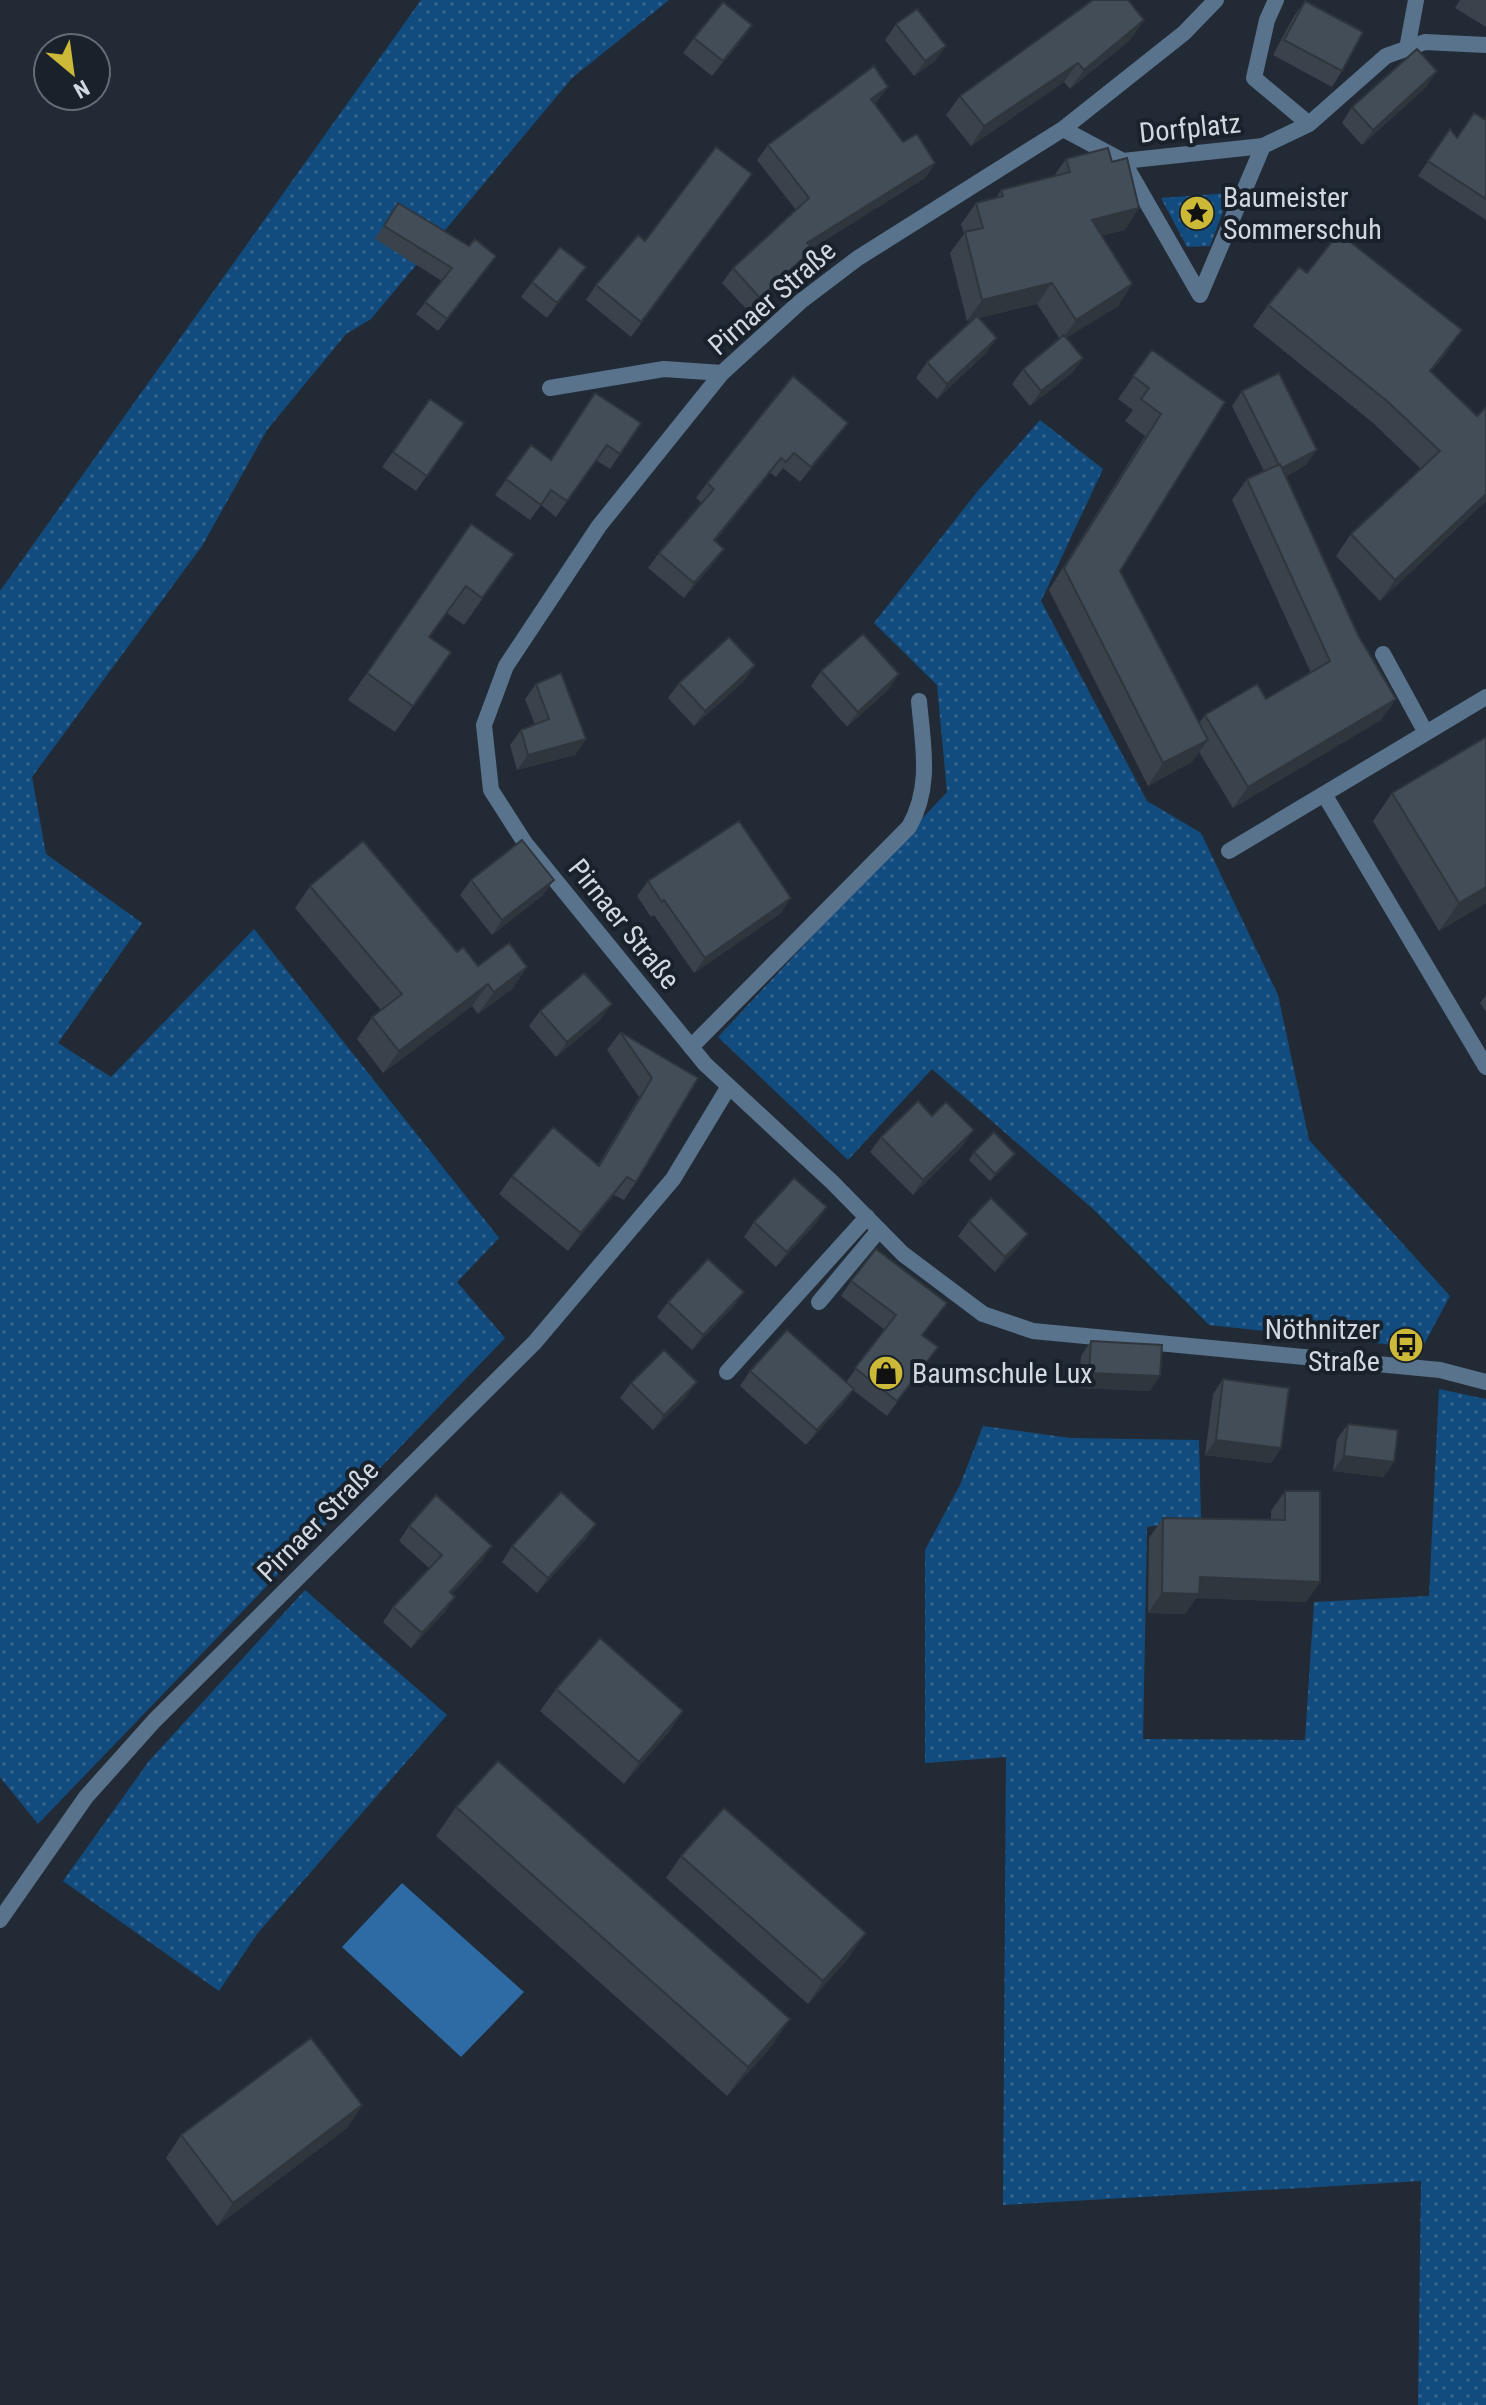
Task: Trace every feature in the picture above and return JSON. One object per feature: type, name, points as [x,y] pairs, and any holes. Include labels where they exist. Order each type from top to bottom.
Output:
[{"type":"street","name":"Pirnaer Straße","points":[[0,1920],[86,1797],[154,1721],[535,1342],[673,1179],[728,1088],[525,843],[491,790],[484,725],[506,666],[599,526],[722,373],[800,302],[858,258],[1063,129],[1184,33],[1216,0]]},
{"type":"street","name":"Dorfplatz","points":[[1123,161],[1263,146],[1309,124],[1254,78],[1267,20],[1276,0]]},
{"type":"street","points":[[1407,49],[1416,0]]},
{"type":"street","points":[[1309,124],[1386,56],[1425,42],[1486,45]]},
{"type":"street","name":"Dorfplatz","points":[[1063,129],[1123,161],[1200,295],[1263,146]]},
{"type":"street","points":[[550,388],[664,369],[722,373]]},
{"type":"street","points":[[1383,654],[1426,733]]},
{"type":"street","points":[[1229,851],[1486,697]]},
{"type":"street","points":[[691,1047],[909,827],[922,805],[924,782],[919,701]]},
{"type":"street","points":[[1324,794],[1486,1067]]},
{"type":"street","points":[[728,1088],[903,1254],[983,1314],[1033,1331],[1440,1370],[1486,1382]]},
{"type":"street","points":[[819,1302],[873,1223]]},
{"type":"street","points":[[727,1372],[873,1223]]},
{"type":"shaded area","points":[[421,0],[669,0],[572,78],[371,319],[346,334],[267,430],[202,546],[32,777],[46,854],[142,923],[58,1043],[111,1077],[254,929],[499,1238],[457,1282],[505,1338],[38,1824],[0,1777],[0,591]]},
{"type":"shaded area","points":[[1230,193],[1210,246],[1187,247],[1161,198]]},
{"type":"shaded area","points":[[1040,420],[1103,469],[1041,601],[1147,801],[1201,833],[1278,995],[1309,1140],[1450,1296],[1422,1348],[1209,1325],[1093,1209],[932,1069],[848,1160],[718,1037],[947,792],[937,685],[874,623],[977,492]]},
{"type":"shaded area","points":[[1439,1389],[1486,1399],[1486,2405],[1418,2405],[1421,2181],[1003,2205],[1006,1757],[925,1763],[925,1550],[960,1485],[983,1426],[1070,1438],[1199,1440],[1201,1519],[1147,1527],[1143,1739],[1305,1740],[1314,1602],[1429,1596]]},
{"type":"shaded area","points":[[305,1590],[447,1715],[257,1934],[219,1991],[63,1881],[149,1761]]},
{"type":"shaded area","points":[[402,1883],[524,1992],[461,2057],[342,1947]]},
{"type":"building","points":[[1093,0],[1128,0],[1144,20],[1084,70],[1078,63],[984,126],[960,96]]},
{"type":"building","points":[[1305,1],[1363,32],[1342,71],[1284,40]]},
{"type":"building","points":[[723,2],[752,25],[723,61],[694,38]]},
{"type":"building","points":[[917,9],[946,46],[925,61],[896,24]]},
{"type":"building","points":[[1417,49],[1437,71],[1373,130],[1352,107]]},
{"type":"building","points":[[874,66],[888,87],[871,99],[903,142],[917,134],[935,163],[807,243],[813,249],[760,298],[733,268],[809,198],[768,145]]},
{"type":"building","points":[[1474,113],[1484,119],[1486,116],[1486,199],[1428,161],[1450,129],[1457,138]]},
{"type":"building","points":[[716,147],[752,174],[641,322],[596,285],[638,235],[645,241]]},
{"type":"building","points":[[1108,148],[1112,162],[1127,158],[1139,208],[1092,220],[1132,284],[1076,320],[1052,283],[982,300],[965,232],[983,228],[976,203],[1003,196],[1001,190],[1070,172],[1066,159]]},
{"type":"building","points":[[398,203],[469,246],[475,239],[496,256],[447,319],[425,302],[452,268],[384,226]]},
{"type":"building","points":[[1339,233],[1462,330],[1430,371],[1477,416],[1486,407],[1486,494],[1395,580],[1351,534],[1440,451],[1387,401],[1268,305],[1299,267],[1307,273]]},
{"type":"building","points":[[560,247],[586,267],[557,303],[532,282]]},
{"type":"building","points":[[977,316],[997,338],[947,384],[927,362]]},
{"type":"building","points":[[1064,335],[1083,358],[1041,391],[1023,369]]},
{"type":"building","points":[[1152,350],[1225,402],[1120,571],[1208,740],[1163,763],[1064,568],[1161,414],[1141,399],[1149,388],[1133,376]]},
{"type":"building","points":[[1279,373],[1317,450],[1282,468],[1242,391]]},
{"type":"building","points":[[793,376],[848,423],[811,467],[794,453],[786,462],[781,458],[714,540],[724,549],[694,583],[659,553],[714,489],[707,483]]},
{"type":"building","points":[[595,393],[641,423],[620,454],[607,445],[567,501],[551,490],[541,505],[506,479],[531,445],[551,460]]},
{"type":"building","points":[[430,399],[464,423],[427,476],[393,452]]},
{"type":"building","points":[[1280,464],[1358,635],[1396,699],[1248,787],[1205,715],[1257,684],[1266,699],[1330,661],[1247,479]]},
{"type":"building","points":[[471,524],[514,554],[482,598],[466,586],[429,637],[451,652],[413,706],[367,673]]},
{"type":"building","points":[[863,634],[899,674],[858,712],[821,671]]},
{"type":"building","points":[[729,637],[755,665],[705,711],[679,683]]},
{"type":"building","points":[[561,673],[586,739],[528,755],[521,730],[549,719],[536,684]]},
{"type":"building","points":[[1486,737],[1486,887],[1459,903],[1392,793]]},
{"type":"building","points":[[739,821],[791,898],[705,958],[648,881]]},
{"type":"building","points":[[522,840],[554,880],[502,920],[471,880]]},
{"type":"building","points":[[363,841],[457,952],[463,947],[478,966],[509,943],[527,967],[494,992],[488,984],[399,1051],[372,1017],[402,994],[310,886]]},
{"type":"building","points":[[584,973],[612,1004],[567,1042],[540,1011]]},
{"type":"building","points":[[620,1032],[698,1078],[636,1182],[627,1177],[581,1233],[512,1176],[553,1127],[599,1166],[652,1078]]},
{"type":"building","points":[[918,1101],[932,1116],[946,1102],[974,1130],[923,1180],[881,1137]]},
{"type":"building","points":[[994,1132],[1015,1154],[995,1174],[974,1152]]},
{"type":"building","points":[[794,1178],[827,1207],[787,1252],[754,1222]]},
{"type":"building","points":[[991,1198],[1028,1234],[1005,1257],[969,1221]]},
{"type":"building","points":[[876,1249],[947,1303],[922,1335],[938,1347],[897,1401],[855,1368],[896,1315],[851,1281]]},
{"type":"building","points":[[708,1259],[744,1292],[703,1335],[668,1302]]},
{"type":"building","points":[[787,1330],[854,1389],[817,1430],[750,1371]]},
{"type":"building","points":[[1091,1341],[1162,1345],[1160,1376],[1089,1373]]},
{"type":"building","points":[[664,1350],[697,1382],[664,1415],[631,1383]]},
{"type":"building","points":[[1223,1379],[1289,1388],[1281,1448],[1216,1440]]},
{"type":"building","points":[[1348,1424],[1398,1430],[1394,1462],[1344,1456]]},
{"type":"building","points":[[1285,1491],[1320,1491],[1320,1582],[1200,1577],[1199,1594],[1162,1593],[1163,1518],[1285,1520]]},
{"type":"building","points":[[561,1492],[596,1524],[548,1578],[512,1546]]},
{"type":"building","points":[[436,1495],[492,1546],[450,1592],[455,1597],[422,1633],[393,1607],[442,1555],[409,1526]]},
{"type":"building","points":[[600,1638],[683,1711],[639,1762],[556,1689]]},
{"type":"building","points":[[498,1761],[790,2019],[748,2067],[456,1807]]},
{"type":"building","points":[[724,1808],[866,1933],[823,1981],[681,1856]]},
{"type":"building","points":[[311,2038],[362,2105],[233,2203],[181,2135]]},
{"type":"place","name":"Baumeister Sommerschuh","points":[[1197,213]]},
{"type":"place","name":"Nöthnitzer Straße","points":[[1406,1345]]},
{"type":"place","name":"Baumschule Lux","points":[[886,1373]]}]
